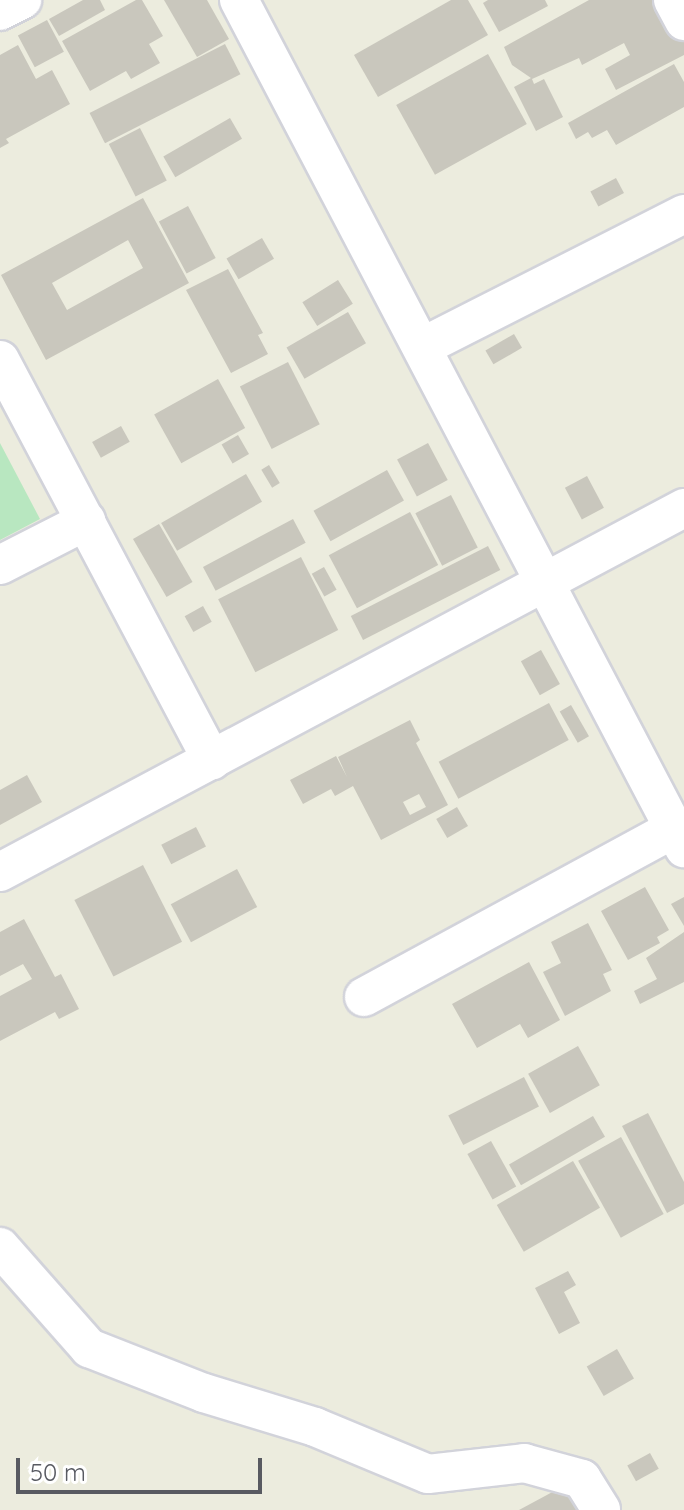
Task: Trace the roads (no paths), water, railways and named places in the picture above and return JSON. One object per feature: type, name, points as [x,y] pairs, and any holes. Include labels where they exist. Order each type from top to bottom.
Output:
[{"type":"street","points":[[0,11],[22,0]]},
{"type":"street","points":[[239,0],[679,838],[364,997]]},
{"type":"street","points":[[673,0],[684,21]]},
{"type":"street","points":[[422,347],[684,214]]},
{"type":"street","points":[[0,360],[212,760]]},
{"type":"street","points":[[0,872],[684,508]]},
{"type":"street","points":[[0,565],[86,521]]},
{"type":"street","points":[[0,1247],[89,1348],[204,1393],[315,1427],[428,1474],[524,1463],[582,1479],[601,1510]]}]
